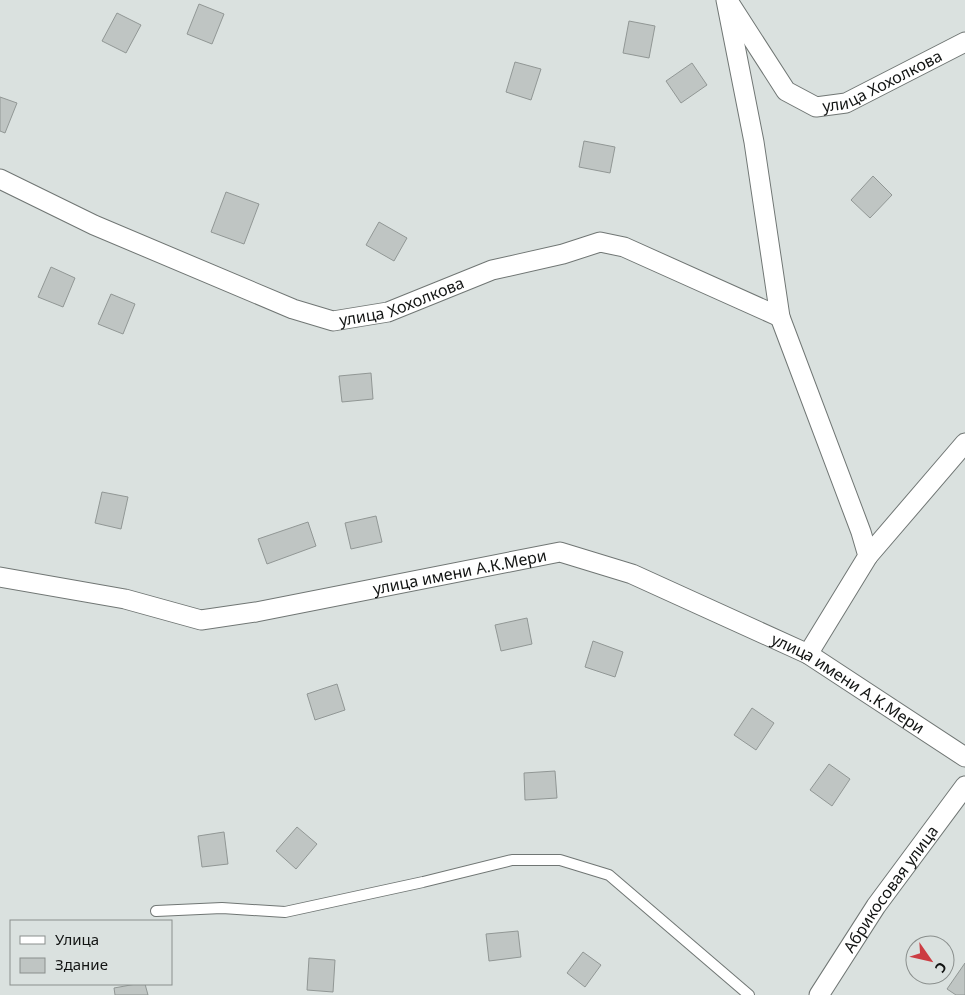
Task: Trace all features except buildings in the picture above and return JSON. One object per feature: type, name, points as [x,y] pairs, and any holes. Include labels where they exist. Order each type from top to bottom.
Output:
[{"type":"street","name":"улица Хохолкова","points":[[726,0],[786,91],[816,107],[846,103],[965,42]]},
{"type":"street","points":[[726,0],[754,142],[780,317],[861,532],[868,556]]},
{"type":"street","name":"улица Хохолкова","points":[[0,178],[94,225],[293,310],[333,321],[388,312],[492,270],[563,254],[600,242],[624,247],[780,317]]},
{"type":"street","points":[[808,654],[868,556],[965,443]]},
{"type":"street","name":"улица имени А.К.Мери","points":[[0,577],[125,599],[200,620],[256,612],[560,552],[632,574],[808,654],[965,757]]},
{"type":"street","name":"Абрикосовая улица","points":[[819,995],[876,906],[965,786]]},
{"type":"lane","points":[[156,911],[222,908],[285,912],[512,860],[560,860],[609,875],[749,995]]}]
